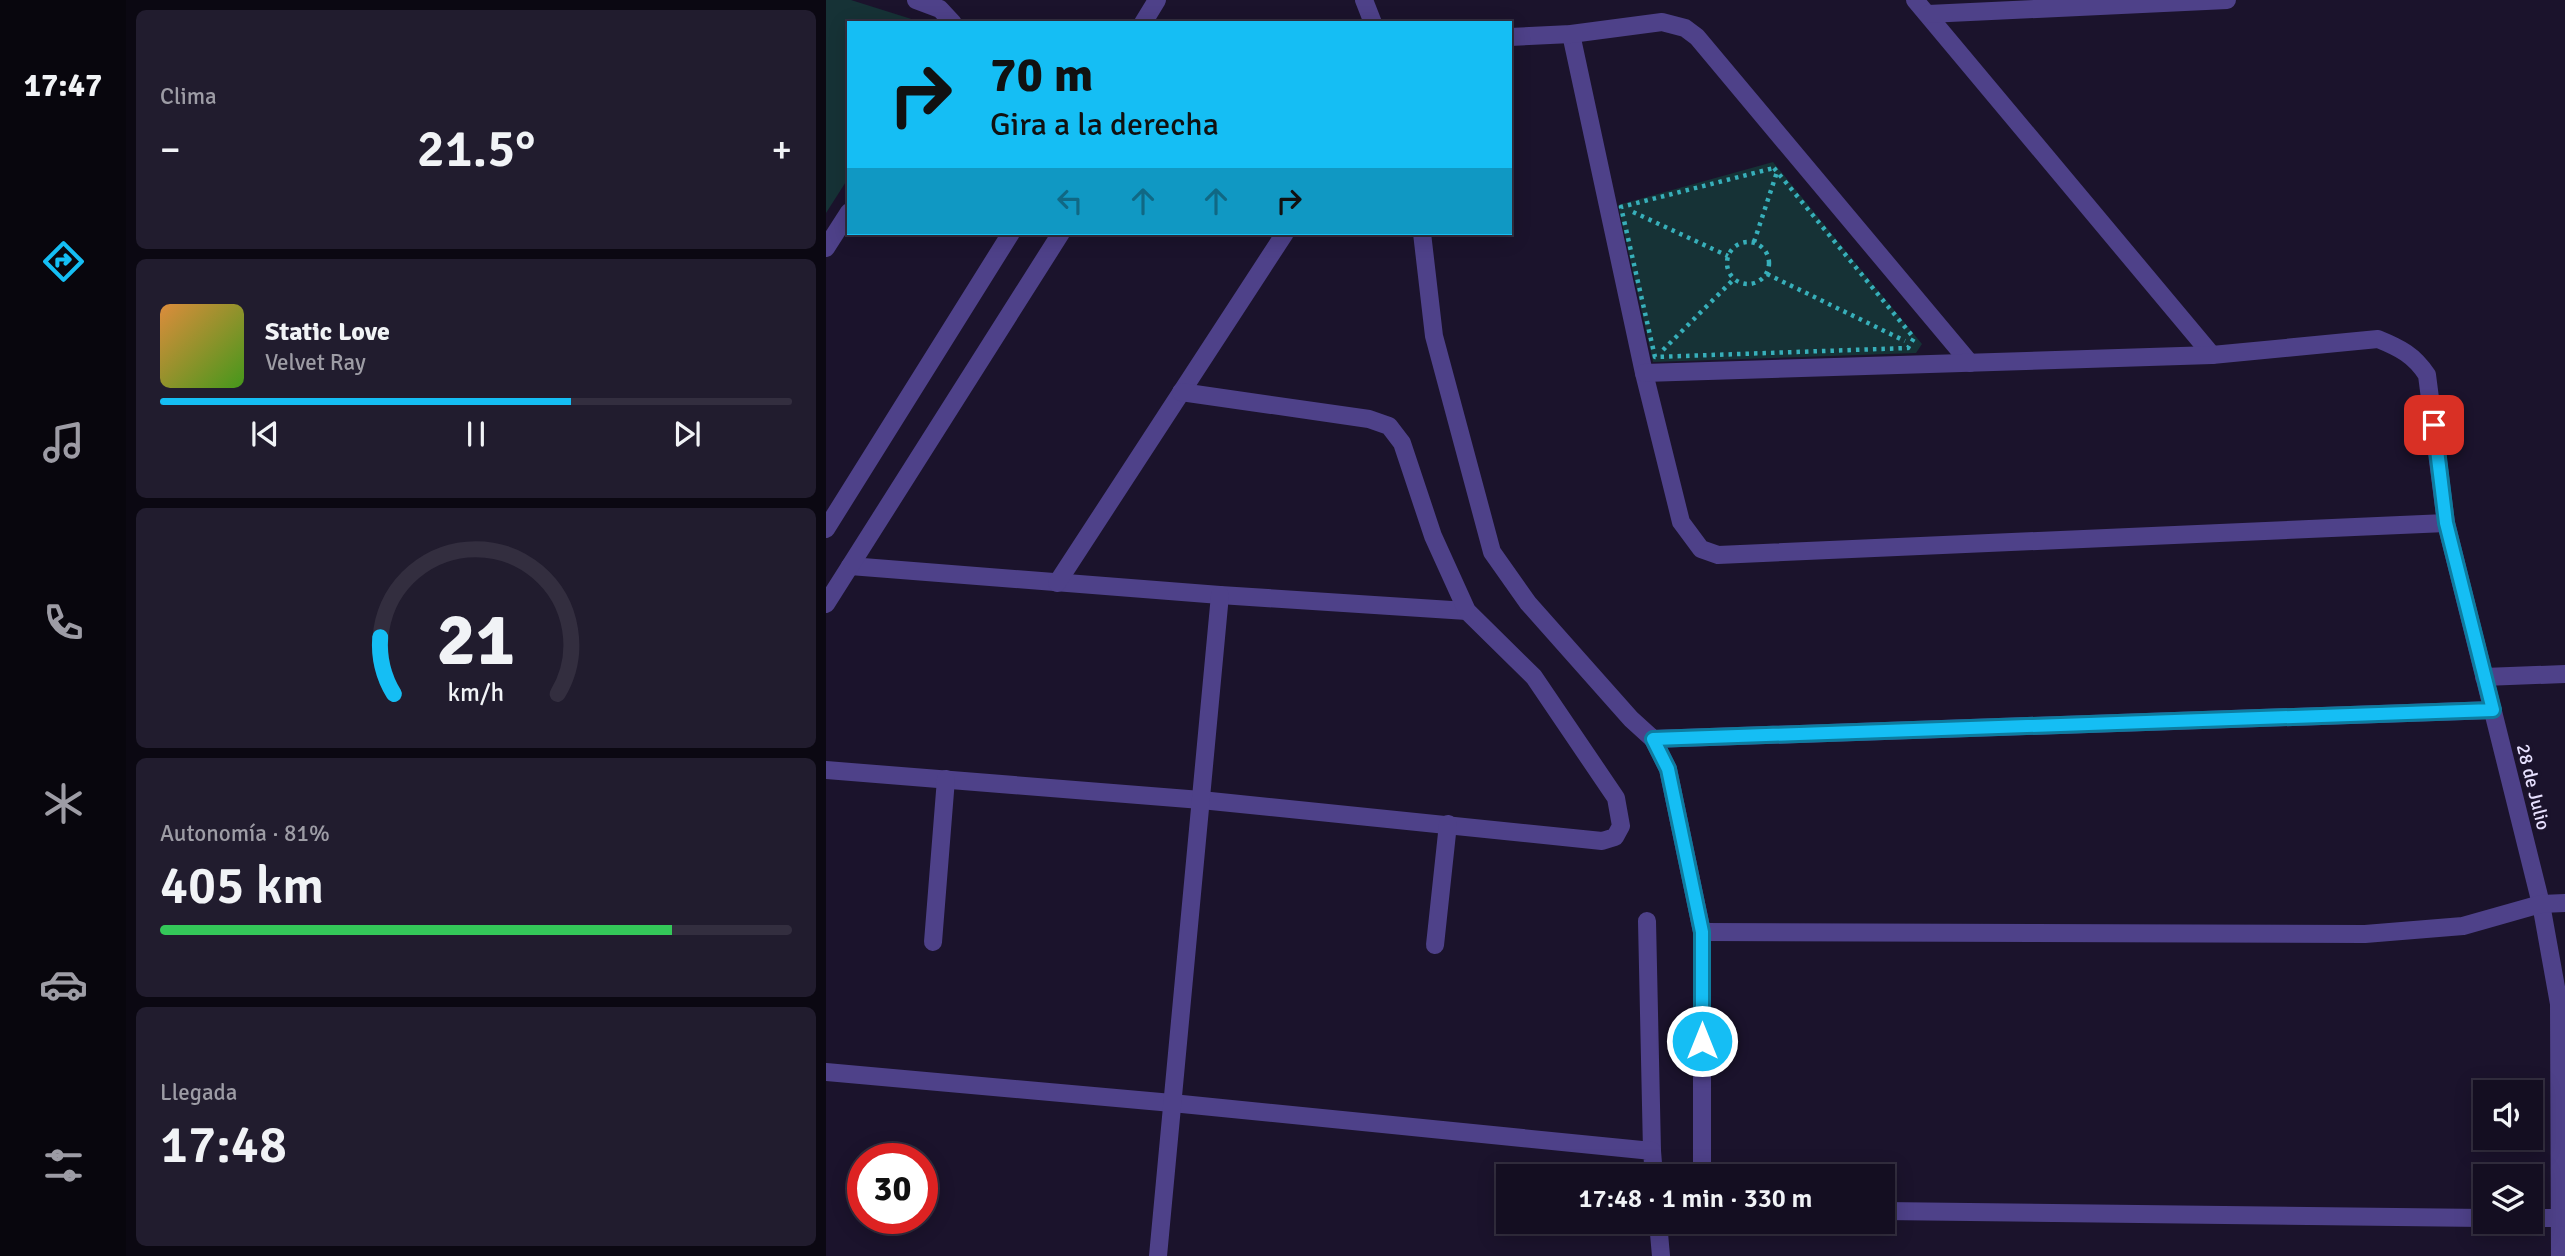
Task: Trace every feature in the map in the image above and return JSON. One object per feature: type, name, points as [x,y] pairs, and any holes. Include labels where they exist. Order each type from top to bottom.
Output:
[{"type":"street","points":[[916,0],[940,9],[951,21]]},
{"type":"street","points":[[1144,21],[1157,0]]},
{"type":"street","points":[[1364,0],[1373,21]]},
{"type":"street","points":[[1916,0],[2212,355]]},
{"type":"street","points":[[1927,14],[2227,0]]},
{"type":"street","points":[[1512,37],[1571,34],[1662,22],[1685,28],[1697,37],[1970,363]]},
{"type":"street","points":[[1571,34],[1644,373],[1681,522],[1701,549],[1718,555],[2446,523]]},
{"type":"street","points":[[826,248],[847,215]]},
{"type":"street","points":[[826,529],[1011,235]]},
{"type":"street","points":[[826,604],[1060,235]]},
{"type":"street","points":[[1058,583],[1284,235]]},
{"type":"street","points":[[1422,235],[1434,336],[1492,552],[1528,603],[1631,719],[1653,739],[1668,769],[1702,932],[1702,1164]]},
{"type":"street","name":"28 de Julio","points":[[2212,355],[2378,339],[2402,348],[2416,359],[2427,375],[2446,523],[2541,904],[2559,1004],[2560,1256]]},
{"type":"street","points":[[1644,373],[2212,355]]},
{"type":"street","points":[[826,770],[1201,800],[1602,841],[1615,837],[1621,826],[1616,798],[1534,677],[1467,611],[1433,536],[1402,443],[1389,426],[1369,419],[1181,392]]},
{"type":"street","points":[[850,566],[1220,596],[1467,611]]},
{"type":"street","points":[[1158,1256],[1220,596]]},
{"type":"street","points":[[2484,677],[2565,674]]},
{"type":"street","points":[[1653,739],[2493,710]]},
{"type":"street","points":[[933,942],[946,779]]},
{"type":"street","points":[[1435,945],[1448,824]]},
{"type":"street","points":[[1702,932],[2365,934],[2463,926],[2541,904],[2565,903]]},
{"type":"street","points":[[1647,921],[1653,1164]]},
{"type":"street","points":[[826,1072],[1652,1151]]},
{"type":"street","points":[[1895,1211],[2473,1218]]},
{"type":"street","points":[[2543,1218],[2560,1219]]},
{"type":"street","points":[[1659,1234],[1661,1256]]},
{"type":"path","points":[[1621,207],[1773,167],[1914,338],[1909,348],[1655,357]]},
{"type":"path","points":[[1754,242],[1777,172]]},
{"type":"path","points":[[1621,207],[1728,256]]},
{"type":"path","points":[[1621,207],[1655,357]]},
{"type":"path","points":[[1754,242],[1768,254],[1770,264],[1767,274],[1751,285],[1734,279],[1727,268],[1728,256],[1737,244],[1754,242]]},
{"type":"path","points":[[1767,274],[1911,344]]},
{"type":"path","points":[[1655,357],[1734,279]]},
{"type":"green space","points":[[826,0],[851,0],[918,21],[847,21],[847,180],[826,213]]},
{"type":"green space","points":[[1773,162],[1922,344],[1916,353],[1653,362],[1618,205]]},
{"type":"route","points":[[1702,1041],[1702,932],[1668,769],[1653,739],[2493,710],[2446,523],[2434,425]]}]
